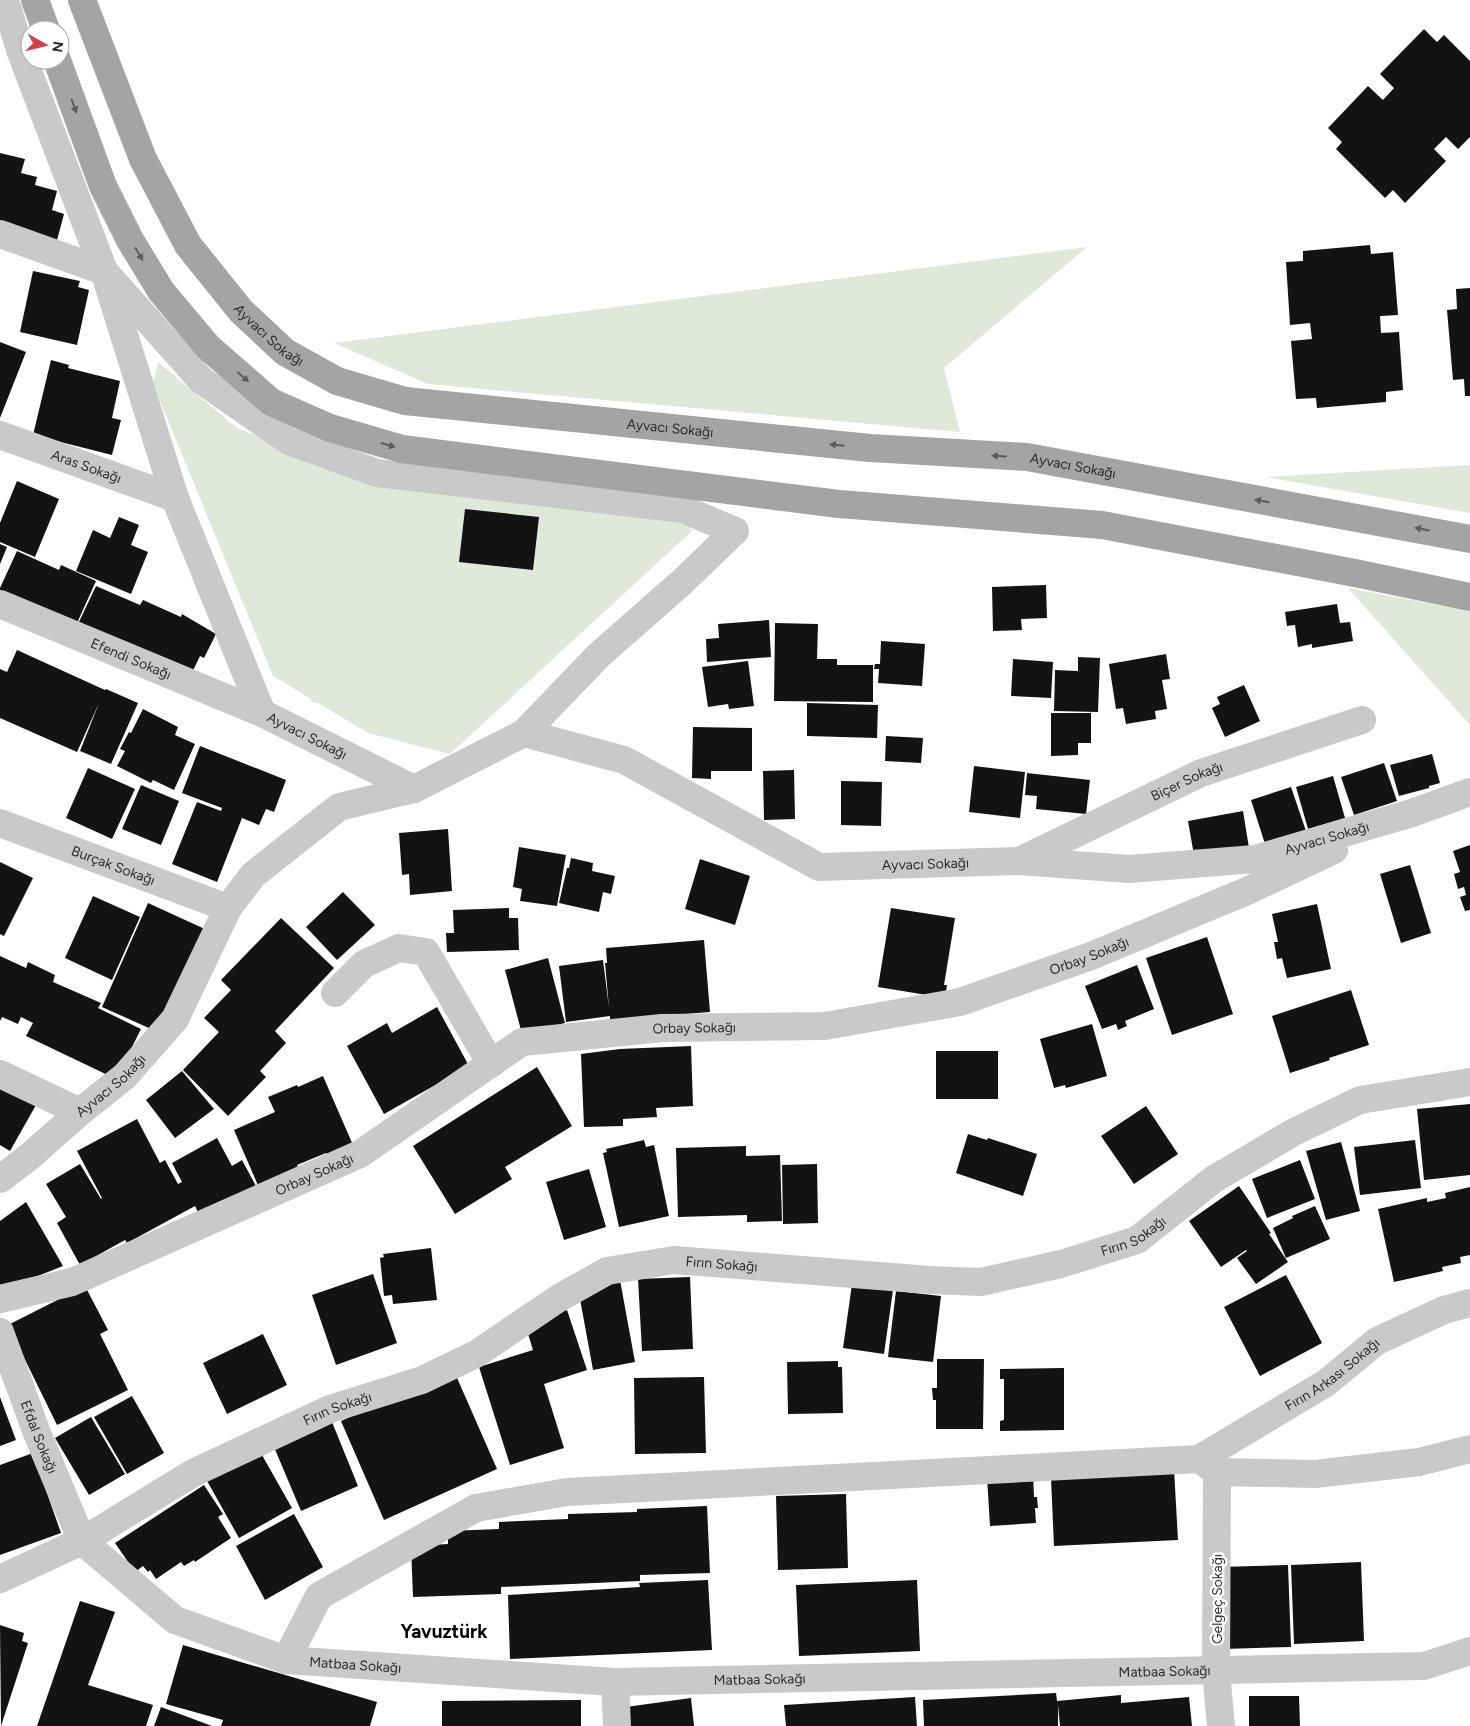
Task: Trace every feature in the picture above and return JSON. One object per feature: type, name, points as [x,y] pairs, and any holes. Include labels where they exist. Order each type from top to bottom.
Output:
[{"type":"main road","points":[[34,0],[42,20]]},
{"type":"main road","name":"Ayvacı Sokağı","points":[[82,0],[143,159],[188,244],[241,311],[285,352],[337,381],[405,401],[870,448],[1027,458],[1470,539]]},
{"type":"main road","points":[[61,70],[103,186],[130,240],[161,291],[208,347],[271,402],[330,428],[402,450],[838,504],[1102,525],[1470,596]]},
{"type":"street","name":"Ayvacı Sokağı","points":[[5,7],[104,270],[175,498],[262,713],[414,789]]},
{"type":"street","points":[[0,234],[104,270],[201,380],[289,441],[377,473],[683,509],[734,531],[682,582],[599,655],[524,733]]},
{"type":"street","name":"Aras Sokağı","points":[[0,435],[175,498]]},
{"type":"street","name":"Efendi Sokağı","points":[[0,604],[262,713]]},
{"type":"street","name":"Biçer Sokağı","points":[[1019,861],[1201,774],[1362,720]]},
{"type":"street","name":"Ayvacı Sokağı","points":[[0,1179],[125,1076],[175,1019],[228,908],[254,875],[339,807],[414,789],[524,733],[624,760],[819,867],[1019,861],[1129,870],[1255,859],[1412,813],[1470,792]]},
{"type":"street","points":[[1412,813],[1470,808]]},
{"type":"street","name":"Orbay Sokağı","points":[[0,1298],[72,1282],[360,1154],[522,1042],[662,1028],[825,1026],[960,1002],[1091,956],[1247,891],[1412,813]]},
{"type":"street","name":"Burçak Sokağı","points":[[0,823],[228,908]]},
{"type":"street","points":[[335,993],[364,964],[399,948],[426,952],[490,1064]]},
{"type":"street","points":[[0,1074],[80,1112]]},
{"type":"street","name":"Fırın Sokağı","points":[[0,1579],[82,1542],[193,1473],[330,1409],[422,1380],[476,1354],[559,1298],[607,1272],[674,1260],[930,1280],[981,1282],[1061,1264],[1137,1240],[1214,1179],[1294,1132],[1360,1100],[1470,1082]]},
{"type":"street","name":"Fırın Arkası Sokağı","points":[[1208,1465],[1326,1383],[1377,1341],[1444,1310],[1470,1304]]},
{"type":"street","name":"Efdal Sokağı","points":[[0,1332],[37,1433],[82,1542]]},
{"type":"street","points":[[286,1660],[319,1596],[476,1508],[567,1492],[1208,1465],[1315,1474],[1419,1462],[1470,1449]]},
{"type":"street","name":"Gelgeç Sokağı","points":[[1208,1465],[1216,1671],[1221,1726]]},
{"type":"street","name":"Matbaa Sokağı","points":[[82,1542],[175,1620],[286,1660],[615,1682],[1424,1666],[1470,1651]]},
{"type":"street","points":[[615,1682],[617,1726]]},
{"type":"shaded area","points":[[1087,247],[944,368],[960,432],[428,384],[334,343]]},
{"type":"shaded area","points":[[158,362],[237,428],[376,483],[684,523],[693,530],[450,754],[368,733],[318,703],[310,702],[311,699],[273,676],[153,384]]},
{"type":"shaded area","points":[[1470,465],[1470,513],[1266,477]]},
{"type":"shaded area","points":[[1348,588],[1470,611],[1470,725]]},
{"type":"building","points":[[1424,29],[1437,42],[1444,35],[1470,61],[1470,137],[1458,149],[1446,137],[1434,149],[1446,161],[1405,203],[1393,190],[1385,198],[1336,149],[1342,142],[1328,128],[1368,86],[1383,100],[1394,88],[1380,74]]},
{"type":"building","points":[[0,153],[25,159],[21,173],[37,177],[35,185],[57,191],[52,210],[64,214],[56,244],[0,227]]},
{"type":"building","points":[[1370,245],[1371,254],[1393,252],[1398,315],[1380,316],[1381,333],[1399,332],[1403,390],[1386,392],[1386,402],[1317,408],[1316,398],[1296,399],[1291,341],[1312,339],[1310,323],[1290,325],[1286,262],[1303,261],[1303,251]]},
{"type":"building","points":[[33,271],[80,281],[78,287],[89,290],[77,345],[20,332]]},
{"type":"building","points":[[1470,288],[1470,396],[1465,396],[1464,379],[1453,380],[1447,310],[1457,309],[1456,289]]},
{"type":"building","points":[[0,342],[26,352],[0,418]]},
{"type":"building","points":[[51,360],[69,365],[68,368],[120,381],[112,418],[121,420],[112,455],[33,435]]},
{"type":"building","points":[[17,481],[59,499],[35,557],[0,542],[0,523]]},
{"type":"building","points":[[465,509],[539,517],[533,570],[459,562]]},
{"type":"building","points":[[119,517],[139,525],[131,545],[148,552],[131,594],[76,571],[93,530],[110,538]]},
{"type":"building","points":[[0,544],[7,547],[0,564]]},
{"type":"building","points":[[17,551],[59,570],[61,565],[96,581],[73,632],[0,600],[0,588]]},
{"type":"building","points":[[1046,585],[1047,618],[1021,619],[1022,630],[993,631],[992,587]]},
{"type":"building","points":[[96,586],[140,605],[143,600],[181,617],[182,614],[216,634],[204,658],[200,656],[189,679],[78,624]]},
{"type":"building","points":[[1337,604],[1340,623],[1350,622],[1353,641],[1312,648],[1312,644],[1298,647],[1295,625],[1287,626],[1285,612]]},
{"type":"building","points":[[769,620],[771,657],[707,662],[706,639],[719,638],[718,624]]},
{"type":"building","points":[[775,623],[818,624],[817,659],[837,659],[837,665],[873,665],[873,702],[774,701]]},
{"type":"building","points":[[881,641],[925,644],[922,686],[878,683],[879,669],[874,669],[875,664],[880,664]]},
{"type":"building","points":[[17,650],[138,703],[111,764],[80,751],[99,703],[77,752],[0,718],[0,669],[7,672]]},
{"type":"building","points":[[1166,654],[1170,679],[1162,680],[1167,709],[1155,711],[1156,719],[1126,724],[1123,708],[1116,709],[1109,664]]},
{"type":"building","points":[[1078,657],[1100,658],[1098,712],[1054,711],[1055,670],[1078,671]]},
{"type":"building","points":[[1013,659],[1053,662],[1051,698],[1011,696]]},
{"type":"building","points":[[748,661],[754,706],[729,709],[728,704],[708,707],[702,667]]},
{"type":"building","points":[[1244,685],[1260,721],[1225,737],[1212,708],[1220,704],[1217,697]]},
{"type":"building","points":[[807,703],[878,705],[877,738],[807,736]]},
{"type":"building","points":[[143,709],[178,727],[175,735],[195,744],[174,790],[153,780],[151,783],[117,766],[125,751],[120,749],[129,732],[131,733]]},
{"type":"building","points":[[1051,713],[1091,713],[1091,743],[1078,743],[1078,755],[1051,756]]},
{"type":"building","points":[[693,727],[752,728],[752,771],[711,771],[711,779],[692,778]]},
{"type":"building","points":[[886,736],[923,738],[921,763],[885,761]]},
{"type":"building","points":[[200,746],[286,780],[274,812],[266,809],[259,825],[242,818],[217,882],[172,864],[197,802],[221,811],[222,808],[182,793]]},
{"type":"building","points":[[1432,754],[1440,783],[1399,796],[1390,765]]},
{"type":"building","points":[[1384,763],[1397,801],[1354,815],[1341,777]]},
{"type":"building","points":[[974,766],[1025,772],[1020,818],[969,812]]},
{"type":"building","points":[[88,768],[135,789],[112,839],[66,818]]},
{"type":"building","points":[[794,770],[795,819],[764,820],[763,771]]},
{"type":"building","points":[[1027,773],[1090,780],[1086,814],[1036,809],[1037,796],[1025,795]]},
{"type":"building","points":[[1333,776],[1345,818],[1308,829],[1296,787]]},
{"type":"building","points":[[841,781],[882,782],[881,826],[841,825]]},
{"type":"building","points":[[141,785],[179,801],[161,845],[122,829]]},
{"type":"building","points":[[1291,787],[1307,834],[1265,844],[1251,800]]},
{"type":"building","points":[[1243,811],[1249,848],[1195,861],[1188,821]]},
{"type":"building","points":[[448,829],[452,891],[410,895],[409,874],[402,875],[399,833]]},
{"type":"building","points":[[1470,845],[1470,910],[1465,911],[1460,897],[1466,895],[1464,887],[1458,889],[1454,874],[1460,872],[1453,851]]},
{"type":"building","points":[[519,847],[566,855],[557,906],[520,901],[522,889],[513,887]]},
{"type":"building","points":[[571,858],[593,863],[592,871],[615,876],[611,894],[603,892],[599,912],[559,903]]},
{"type":"building","points":[[700,859],[750,876],[735,925],[685,909]]},
{"type":"building","points":[[0,862],[33,878],[4,936],[0,934]]},
{"type":"building","points":[[1410,865],[1431,933],[1401,943],[1380,874]]},
{"type":"building","points":[[343,892],[375,925],[337,960],[306,927]]},
{"type":"building","points":[[93,896],[140,917],[112,980],[65,958]]},
{"type":"building","points":[[148,903],[207,930],[160,1033],[102,1007]]},
{"type":"building","points":[[1317,904],[1331,969],[1287,978],[1282,958],[1277,959],[1274,942],[1278,942],[1272,914]]},
{"type":"building","points":[[509,908],[509,918],[518,918],[519,950],[447,952],[446,933],[454,933],[453,910]]},
{"type":"building","points":[[891,908],[955,918],[944,985],[947,985],[945,998],[878,987]]},
{"type":"building","points":[[281,918],[334,968],[275,1031],[286,1043],[260,1071],[266,1077],[228,1116],[183,1070],[219,1032],[204,1018],[231,990],[221,980]]},
{"type":"building","points":[[1207,937],[1233,1014],[1172,1035],[1146,958]]},
{"type":"building","points":[[704,940],[710,1012],[610,1020],[610,1016],[566,1022],[559,966],[603,960],[609,1008],[605,963],[607,963],[606,948]]},
{"type":"building","points":[[0,956],[26,968],[28,962],[55,975],[53,982],[101,1003],[98,1008],[141,1029],[116,1079],[26,1036],[33,1023],[21,1017],[18,1024],[2,1017],[0,1021]]},
{"type":"building","points":[[548,958],[565,1023],[522,1034],[505,970]]},
{"type":"building","points":[[1137,965],[1154,1009],[1125,1021],[1127,1026],[1118,1030],[1116,1024],[1102,1029],[1085,986]]},
{"type":"building","points":[[1351,990],[1369,1045],[1290,1073],[1272,1016]]},
{"type":"building","points":[[437,1007],[469,1066],[384,1114],[347,1046],[387,1023],[392,1033]]},
{"type":"building","points":[[1092,1024],[1107,1076],[1066,1088],[1065,1085],[1054,1088],[1040,1039]]},
{"type":"building","points":[[691,1046],[693,1106],[656,1108],[657,1117],[623,1119],[623,1126],[584,1127],[581,1054],[620,1049]]},
{"type":"building","points":[[936,1051],[998,1051],[998,1099],[936,1099]]},
{"type":"building","points":[[537,1067],[572,1126],[505,1167],[512,1179],[455,1214],[413,1146]]},
{"type":"building","points":[[182,1071],[214,1109],[175,1138],[146,1100]]},
{"type":"building","points":[[323,1076],[356,1152],[331,1163],[326,1153],[297,1165],[300,1172],[260,1190],[234,1130],[275,1112],[268,1097]]},
{"type":"building","points":[[0,1084],[36,1105],[10,1151],[0,1145]]},
{"type":"building","points":[[1470,1104],[1470,1175],[1424,1180],[1417,1109]]},
{"type":"building","points":[[1146,1106],[1178,1154],[1134,1184],[1101,1136]]},
{"type":"building","points":[[137,1119],[160,1163],[165,1160],[178,1184],[182,1182],[172,1163],[217,1138],[232,1166],[242,1160],[256,1186],[200,1216],[195,1206],[127,1243],[125,1240],[80,1265],[57,1223],[66,1217],[46,1184],[80,1164],[101,1199],[77,1151]]},
{"type":"building","points":[[968,1134],[987,1140],[988,1138],[1037,1154],[1023,1196],[956,1173]]},
{"type":"building","points":[[644,1140],[646,1147],[654,1145],[669,1216],[619,1227],[603,1153],[607,1152],[606,1149]]},
{"type":"building","points":[[1415,1140],[1421,1188],[1360,1195],[1354,1147]]},
{"type":"building","points":[[1341,1142],[1360,1211],[1326,1220],[1306,1151]]},
{"type":"building","points":[[746,1146],[746,1156],[780,1155],[782,1221],[747,1222],[747,1215],[678,1217],[676,1148]]},
{"type":"building","points":[[1300,1160],[1315,1199],[1267,1218],[1252,1179]]},
{"type":"building","points":[[817,1164],[818,1223],[783,1224],[782,1165]]},
{"type":"building","points":[[589,1169],[606,1227],[564,1240],[546,1182]]},
{"type":"building","points":[[1239,1186],[1288,1262],[1256,1284],[1237,1258],[1246,1250],[1221,1267],[1189,1221]]},
{"type":"building","points":[[1470,1187],[1470,1255],[1460,1257],[1461,1263],[1442,1267],[1443,1271],[1394,1282],[1378,1209],[1427,1198],[1427,1202],[1446,1198],[1445,1193]]},
{"type":"building","points":[[26,1202],[63,1266],[0,1291],[0,1221]]},
{"type":"building","points":[[1315,1206],[1330,1239],[1286,1258],[1273,1228],[1293,1218],[1292,1216]]},
{"type":"building","points":[[431,1248],[437,1300],[393,1304],[392,1295],[384,1296],[380,1258],[384,1257],[383,1254]]},
{"type":"building","points":[[373,1274],[397,1343],[336,1365],[312,1295]]},
{"type":"building","points":[[1286,1275],[1322,1343],[1260,1376],[1224,1307]]},
{"type":"building","points":[[690,1277],[693,1349],[642,1351],[638,1279]]},
{"type":"building","points":[[620,1280],[635,1362],[593,1370],[578,1288]]},
{"type":"building","points":[[852,1284],[893,1290],[884,1354],[843,1348]]},
{"type":"building","points":[[85,1286],[108,1330],[100,1334],[128,1390],[57,1425],[8,1325]]},
{"type":"building","points":[[896,1291],[941,1296],[933,1362],[888,1357]]},
{"type":"building","points":[[567,1310],[587,1370],[544,1384],[564,1448],[510,1465],[479,1367],[533,1350],[525,1324]]},
{"type":"building","points":[[263,1334],[287,1385],[227,1414],[203,1363]]},
{"type":"building","points":[[937,1359],[984,1359],[983,1429],[936,1429],[936,1400],[933,1400],[932,1388],[937,1388]]},
{"type":"building","points":[[838,1361],[838,1367],[842,1367],[843,1413],[788,1414],[787,1362]]},
{"type":"building","points":[[1064,1368],[1064,1430],[1000,1431],[1000,1421],[1004,1420],[1004,1379],[1000,1379],[1000,1369]]},
{"type":"building","points":[[454,1371],[497,1469],[384,1520],[341,1421]]},
{"type":"building","points":[[704,1377],[706,1453],[635,1454],[634,1378]]},
{"type":"building","points":[[132,1396],[164,1453],[127,1474],[94,1417]]},
{"type":"building","points":[[0,1397],[16,1440],[0,1446]]},
{"type":"building","points":[[91,1417],[125,1474],[89,1495],[55,1438]]},
{"type":"building","points":[[332,1422],[358,1486],[301,1511],[274,1447]]},
{"type":"building","points":[[258,1448],[292,1508],[239,1538],[206,1479]]},
{"type":"building","points":[[33,1453],[61,1533],[0,1555],[0,1465]]},
{"type":"building","points":[[1174,1469],[1178,1540],[1054,1546],[1051,1478]]},
{"type":"building","points":[[1033,1474],[1034,1497],[1037,1497],[1038,1508],[1035,1508],[1036,1523],[990,1526],[987,1477]]},
{"type":"building","points":[[204,1485],[223,1514],[218,1517],[231,1538],[195,1562],[194,1560],[184,1566],[181,1562],[156,1579],[150,1570],[148,1572],[143,1566],[135,1572],[115,1543]]},
{"type":"building","points":[[846,1494],[848,1568],[778,1570],[776,1496]]},
{"type":"building","points":[[707,1506],[710,1573],[640,1575],[640,1581],[501,1587],[501,1594],[413,1597],[411,1546],[448,1544],[448,1531],[499,1529],[499,1522],[568,1519],[568,1514],[637,1512],[637,1509]]},
{"type":"building","points":[[294,1514],[323,1567],[265,1600],[236,1546]]},
{"type":"building","points":[[1361,1562],[1364,1641],[1294,1644],[1291,1565]]},
{"type":"building","points":[[1288,1565],[1291,1647],[1223,1649],[1220,1567]]},
{"type":"building","points":[[708,1580],[712,1650],[510,1659],[508,1595],[640,1587],[639,1583]]},
{"type":"building","points":[[917,1580],[920,1651],[799,1656],[796,1585]]},
{"type":"building","points":[[80,1601],[115,1612],[88,1685],[153,1705],[146,1726],[37,1726]]},
{"type":"building","points":[[0,1625],[24,1633],[22,1641],[28,1643],[1,1726]]},
{"type":"building","points":[[183,1645],[377,1702],[370,1726],[221,1726],[223,1720],[166,1704]]},
{"type":"building","points":[[1056,1693],[1057,1701],[1121,1695],[1121,1703],[1189,1697],[1192,1726],[1060,1726],[1058,1705],[1058,1726],[924,1726],[923,1700]]},
{"type":"building","points":[[1249,1696],[1299,1696],[1300,1726],[1249,1726]]},
{"type":"building","points":[[915,1697],[917,1726],[786,1726],[784,1705]]},
{"type":"building","points":[[691,1698],[694,1726],[629,1726],[626,1707]]},
{"type":"building","points":[[581,1700],[581,1726],[442,1726],[442,1701]]},
{"type":"building","points":[[161,1707],[212,1726],[154,1726]]},
{"type":"district","name":"Yavuztürk","points":[[444,1631]]}]
